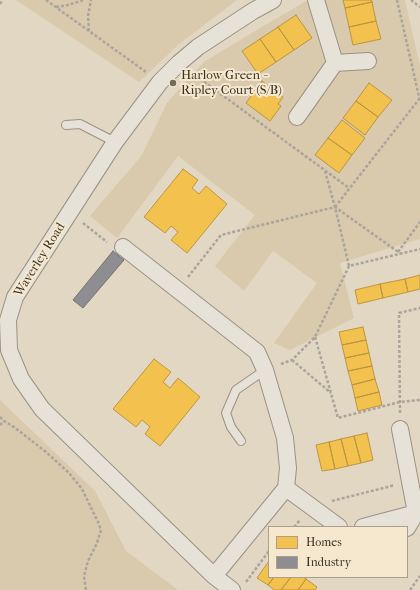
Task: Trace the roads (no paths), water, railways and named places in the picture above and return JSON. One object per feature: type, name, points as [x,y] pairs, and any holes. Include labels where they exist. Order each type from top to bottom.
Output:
[{"type":"street","name":"Waverley Road","points":[[238,587],[214,576],[42,409],[21,379],[9,350],[8,320],[15,297],[115,142],[160,82],[198,47],[273,0]]},
{"type":"street","points":[[316,0],[335,63]]},
{"type":"street","points":[[335,63],[368,61]]},
{"type":"street","points":[[297,117],[335,63]]},
{"type":"street","points":[[123,247],[257,352],[265,370],[285,438],[288,468],[286,488],[214,576]]},
{"type":"street","points":[[400,429],[416,513],[408,526]]},
{"type":"street","points":[[286,488],[338,526]]},
{"type":"street","points":[[367,526],[416,513]]},
{"type":"lane","points":[[66,125],[80,124],[115,142]]},
{"type":"lane","points":[[241,441],[231,427],[226,413],[236,390],[265,370]]},
{"type":"place","name":"Harlow Green - Ripley Court (S/B)","points":[[173,83]]}]
